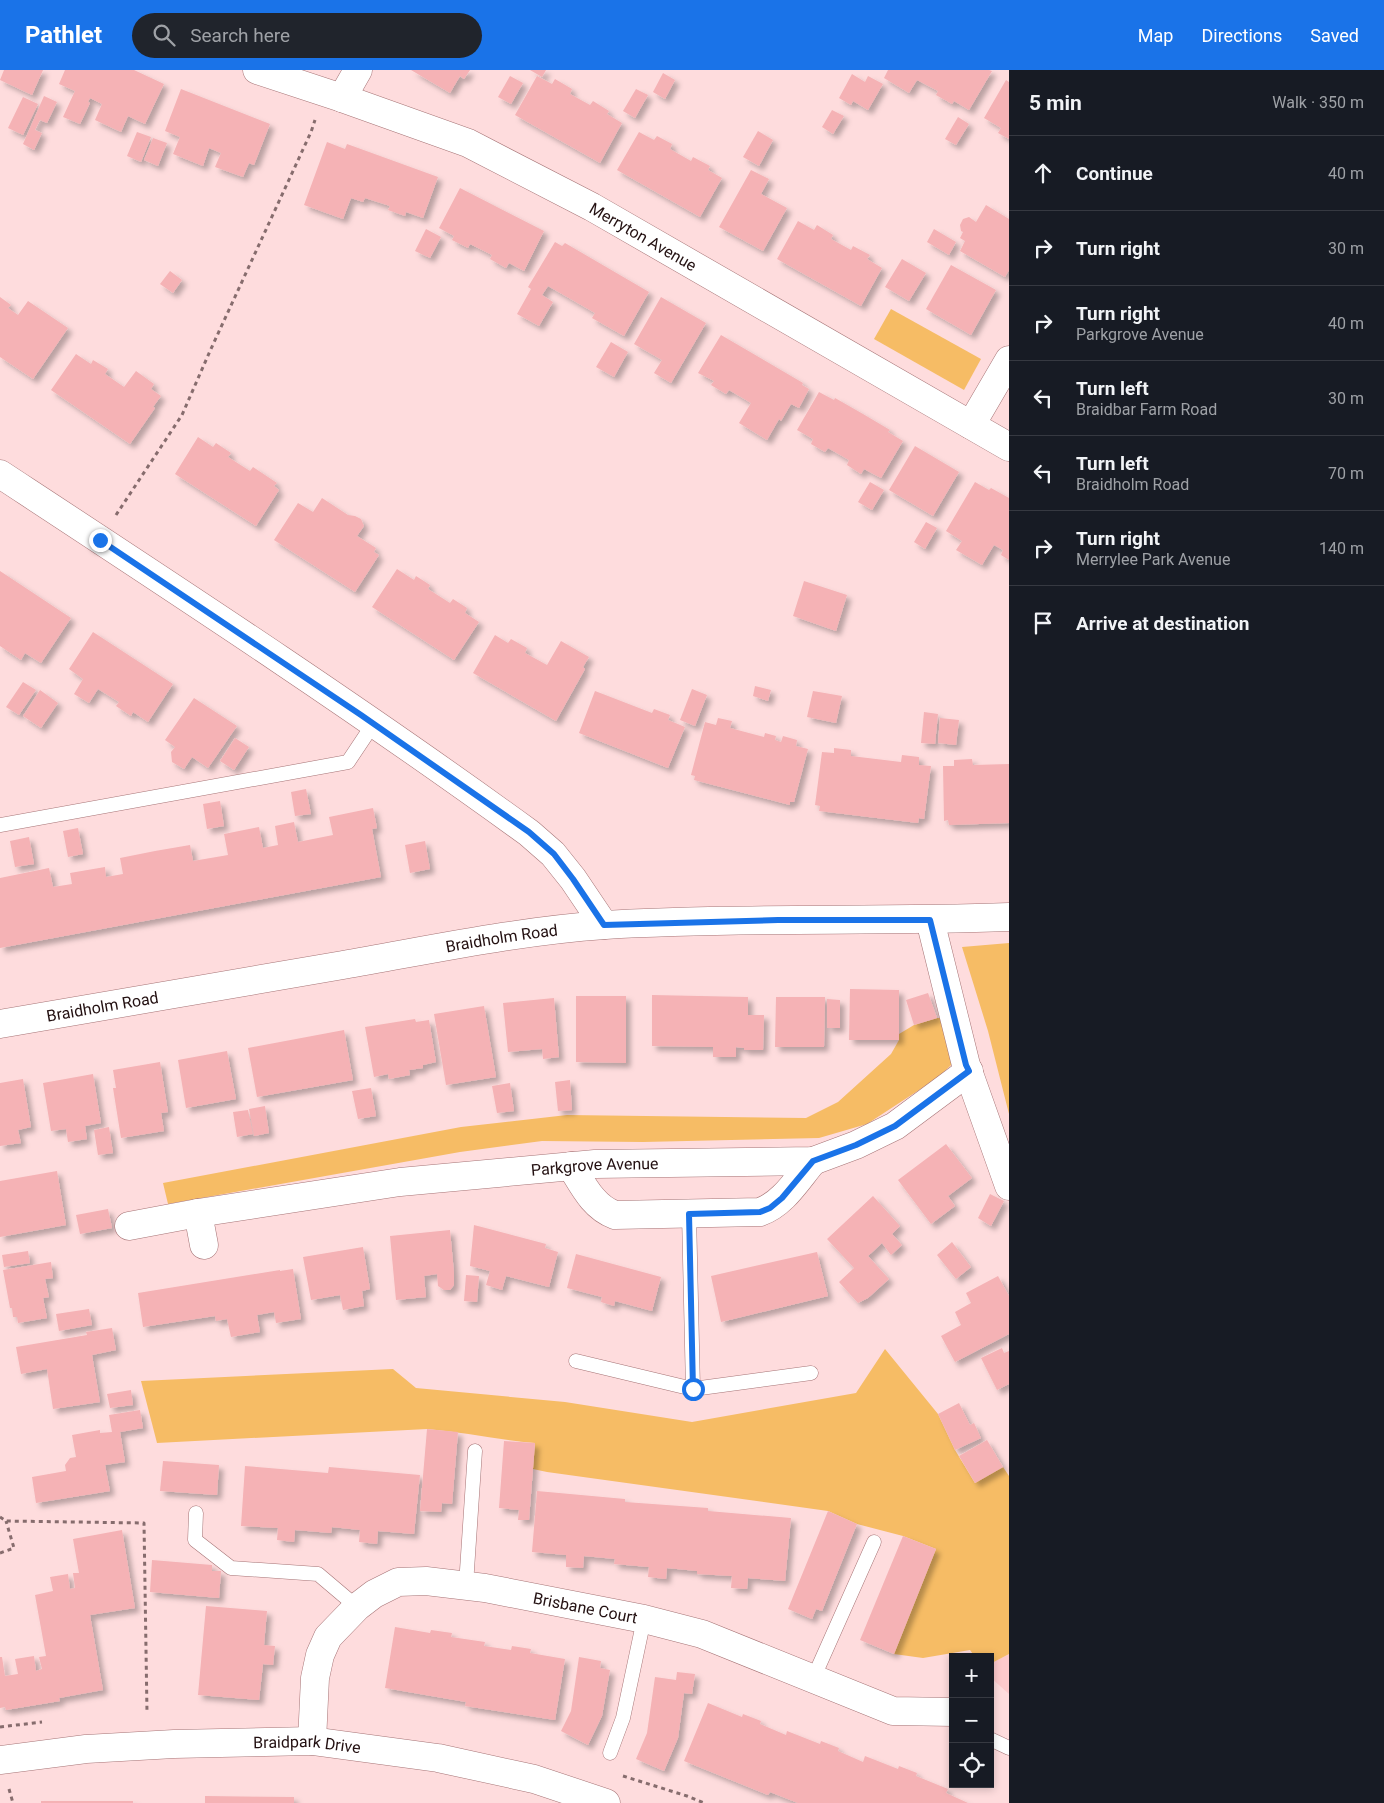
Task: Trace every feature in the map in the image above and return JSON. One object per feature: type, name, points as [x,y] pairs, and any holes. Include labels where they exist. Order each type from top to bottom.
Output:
[{"type":"street","name":"Merryton Avenue","points":[[257,70],[468,143],[592,207],[1009,447]]},
{"type":"street","points":[[333,95],[358,70]]},
{"type":"street","points":[[970,425],[1009,360]]},
{"type":"street","points":[[0,474],[374,724],[505,815],[547,848],[573,879],[604,925]]},
{"type":"street","name":"Braidholm Road","points":[[0,1024],[343,965],[487,938],[604,925],[778,920],[930,920],[1009,916]]},
{"type":"street","points":[[930,920],[966,1065],[1009,1186]]},
{"type":"street","name":"Parkgrove Avenue","points":[[129,1226],[198,1213],[400,1182],[595,1164],[813,1161],[856,1145],[895,1126],[969,1071]]},
{"type":"street","points":[[571,1166],[594,1201],[606,1211],[615,1215],[689,1214],[760,1212],[770,1208],[782,1198],[813,1161]]},
{"type":"street","points":[[198,1213],[204,1245]]},
{"type":"street","name":"Brisbane Court","points":[[312,1741],[314,1678],[320,1655],[328,1637],[357,1607],[374,1594],[398,1582],[426,1581],[466,1585],[644,1619],[702,1634],[893,1711],[949,1712]]},
{"type":"street","name":"Braidpark Drive","points":[[0,1760],[86,1749],[174,1744],[312,1741],[438,1758],[532,1791],[606,1803]]},
{"type":"lane","points":[[0,825],[348,762],[374,724]]},
{"type":"lane","points":[[689,1214],[693,1389]]},
{"type":"lane","points":[[576,1361],[693,1389],[811,1373]]},
{"type":"lane","points":[[466,1585],[475,1451]]},
{"type":"lane","points":[[196,1513],[195,1540],[231,1568],[318,1574],[357,1607]]},
{"type":"lane","points":[[814,1679],[874,1542]]},
{"type":"lane","points":[[610,1753],[623,1718],[644,1619]]},
{"type":"lane","points":[[994,1741],[1009,1748]]},
{"type":"path","points":[[100,540],[182,415],[312,132],[333,95]]},
{"type":"path","points":[[0,1517],[6,1521],[144,1523],[147,1713]]},
{"type":"path","points":[[0,1553],[14,1548],[6,1521]]},
{"type":"shaded area","points":[[891,309],[981,359],[964,390],[874,339]]},
{"type":"shaded area","points":[[1009,943],[1009,1114],[988,1031],[962,947]]},
{"type":"shaded area","points":[[941,1018],[953,1063],[939,1077],[867,1124],[819,1138],[643,1142],[542,1141],[460,1152],[168,1204],[163,1183],[461,1127],[567,1115],[806,1118],[838,1102],[891,1054],[899,1040],[899,1034],[914,1025]]},
{"type":"shaded area","points":[[885,1349],[938,1414],[955,1450],[975,1483],[1003,1467],[1009,1476],[1009,1654],[994,1662],[994,1653],[972,1653],[970,1650],[923,1658],[894,1654],[936,1549],[903,1536],[857,1524],[828,1511],[547,1472],[533,1469],[535,1443],[440,1430],[427,1429],[157,1443],[141,1381],[393,1369],[416,1388],[565,1402],[692,1422],[856,1393]]},
{"type":"shaded area","points":[[1009,1654],[1009,1694],[994,1681],[994,1662]]},
{"type":"building","points":[[4,70],[43,70],[32,95],[0,80]]},
{"type":"building","points":[[65,70],[134,70],[164,84],[145,124],[128,116],[121,132],[95,120],[102,104],[90,98],[88,102],[90,103],[80,124],[63,117],[75,91],[59,84]]},
{"type":"building","points":[[411,70],[470,70],[464,79],[460,76],[450,93]]},
{"type":"building","points":[[530,70],[546,70],[542,77]]},
{"type":"building","points":[[888,70],[992,71],[969,110],[954,101],[952,104],[936,95],[938,91],[917,80],[909,93],[884,78]]},
{"type":"building","points":[[663,73],[675,80],[665,99],[653,92]]},
{"type":"building","points":[[852,74],[865,82],[868,76],[883,84],[868,110],[853,101],[851,105],[839,98]]},
{"type":"building","points":[[510,76],[523,83],[511,104],[498,97]]},
{"type":"building","points":[[537,76],[552,84],[555,79],[572,89],[570,94],[590,105],[593,101],[609,111],[607,114],[622,123],[600,163],[515,115]]},
{"type":"building","points":[[1006,80],[1009,82],[1009,139],[998,133],[1001,128],[984,118]]},
{"type":"building","points":[[181,89],[270,124],[254,165],[249,163],[243,177],[215,167],[221,153],[209,148],[203,166],[173,154],[180,137],[165,131]]},
{"type":"building","points":[[636,89],[648,95],[635,118],[623,111]]},
{"type":"building","points":[[44,96],[57,102],[47,123],[40,120],[35,130],[42,133],[34,150],[23,144]]},
{"type":"building","points":[[23,97],[38,104],[23,135],[8,128]]},
{"type":"building","points":[[832,110],[844,116],[833,134],[822,127]]},
{"type":"building","points":[[958,117],[969,124],[956,145],[945,139]]},
{"type":"building","points":[[758,131],[773,140],[759,166],[743,157]]},
{"type":"building","points":[[137,132],[151,137],[141,162],[127,156]]},
{"type":"building","points":[[639,132],[654,140],[657,136],[672,144],[670,149],[691,161],[693,157],[710,166],[708,170],[722,178],[700,217],[617,170]]},
{"type":"building","points":[[153,138],[167,143],[158,166],[144,160]]},
{"type":"building","points":[[327,142],[345,149],[347,144],[438,177],[423,218],[406,212],[405,216],[388,210],[390,206],[365,198],[363,202],[351,198],[343,219],[304,205]]},
{"type":"building","points":[[751,170],[769,179],[761,194],[787,208],[763,251],[719,227]]},
{"type":"building","points":[[460,188],[544,231],[524,271],[509,263],[506,268],[490,259],[492,255],[470,244],[468,248],[452,240],[454,236],[439,228]]},
{"type":"building","points":[[986,205],[1009,219],[1009,270],[1005,277],[960,251],[965,241],[960,238],[963,232],[960,225],[963,219],[969,217],[976,222]]},
{"type":"building","points":[[798,221],[814,230],[817,225],[833,235],[831,239],[851,250],[853,246],[870,255],[867,259],[882,268],[861,306],[777,259]]},
{"type":"building","points":[[426,229],[441,237],[430,258],[415,251]]},
{"type":"building","points":[[934,229],[956,242],[949,255],[927,242]]},
{"type":"building","points":[[555,242],[562,246],[565,243],[649,292],[624,336],[592,318],[595,313],[548,286],[542,295],[553,302],[539,326],[517,314],[531,289],[528,287]]},
{"type":"building","points":[[902,259],[926,273],[909,301],[885,287]]},
{"type":"building","points":[[951,265],[996,290],[971,335],[926,309]]},
{"type":"building","points":[[170,271],[182,280],[173,293],[160,284]]},
{"type":"building","points":[[0,297],[11,305],[8,308],[18,315],[28,301],[68,328],[33,379],[0,357]]},
{"type":"building","points":[[661,297],[706,323],[671,383],[654,373],[662,360],[634,344]]},
{"type":"building","points":[[721,335],[803,383],[802,385],[809,389],[799,408],[791,404],[781,421],[779,419],[767,440],[739,423],[751,403],[729,390],[726,394],[711,385],[714,381],[698,373]]},
{"type":"building","points":[[611,342],[628,352],[614,377],[596,367]]},
{"type":"building","points":[[76,354],[91,364],[93,360],[108,369],[105,374],[124,387],[136,371],[154,384],[151,389],[161,396],[130,444],[51,390]]},
{"type":"building","points":[[819,392],[834,400],[835,398],[863,414],[890,430],[888,432],[903,441],[881,478],[864,469],[861,474],[847,465],[849,460],[828,448],[825,452],[811,444],[813,439],[797,430]]},
{"type":"building","points":[[198,437],[213,447],[216,443],[231,453],[228,457],[250,471],[253,467],[277,483],[274,486],[279,490],[256,526],[175,474]]},
{"type":"building","points":[[915,446],[959,472],[933,516],[889,490]]},
{"type":"building","points":[[870,482],[884,490],[872,510],[858,502]]},
{"type":"building","points":[[975,482],[1009,498],[1009,560],[1001,555],[1003,550],[994,545],[982,565],[956,550],[962,541],[946,531]]},
{"type":"building","points":[[322,498],[348,515],[361,519],[364,526],[357,536],[376,548],[374,552],[379,555],[355,592],[274,540],[298,503],[313,512]]},
{"type":"building","points":[[926,522],[937,528],[925,549],[914,542]]},
{"type":"building","points":[[397,569],[414,580],[416,576],[430,585],[428,589],[450,603],[453,599],[467,608],[465,613],[479,622],[454,660],[372,607]]},
{"type":"building","points":[[0,571],[71,618],[41,663],[25,653],[21,660],[0,646]]},
{"type":"building","points":[[804,581],[847,595],[836,631],[793,616]]},
{"type":"building","points":[[93,632],[173,684],[148,722],[133,712],[131,716],[116,706],[119,702],[98,689],[89,703],[74,694],[83,679],[69,669]]},
{"type":"building","points":[[495,635],[508,643],[511,639],[527,648],[525,653],[547,665],[561,641],[589,657],[583,667],[585,669],[556,721],[473,673]]},
{"type":"building","points":[[23,682],[36,690],[19,715],[6,707]]},
{"type":"building","points":[[755,686],[771,690],[768,701],[753,696]]},
{"type":"building","points":[[692,689],[707,695],[695,726],[680,720]]},
{"type":"building","points":[[40,690],[58,703],[41,728],[23,716]]},
{"type":"building","points":[[595,691],[652,713],[654,709],[670,715],[668,720],[685,727],[668,768],[579,733]]},
{"type":"building","points":[[813,691],[842,696],[836,723],[807,717]]},
{"type":"building","points":[[194,698],[237,726],[208,768],[192,757],[184,769],[172,762],[171,752],[175,747],[165,740]]},
{"type":"building","points":[[924,712],[938,714],[935,744],[921,743]]},
{"type":"building","points":[[718,718],[732,721],[730,728],[764,737],[765,733],[776,736],[775,740],[781,742],[783,736],[797,740],[796,746],[808,749],[794,802],[790,802],[790,805],[694,780],[695,776],[691,775],[705,722],[716,725]]},
{"type":"building","points":[[940,718],[959,720],[956,745],[938,743]]},
{"type":"building","points":[[235,738],[249,747],[234,770],[220,761]]},
{"type":"building","points":[[834,748],[851,750],[851,756],[901,762],[902,755],[919,757],[919,765],[931,766],[924,819],[919,818],[918,823],[819,811],[820,806],[815,805],[822,752],[834,753]]},
{"type":"building","points":[[972,759],[973,765],[1009,764],[1009,823],[949,825],[948,820],[944,821],[943,766],[954,766],[954,760]]},
{"type":"building","points":[[306,789],[311,814],[295,816],[291,792]]},
{"type":"building","points":[[220,801],[224,826],[207,829],[203,804]]},
{"type":"building","points":[[373,808],[377,828],[372,829],[381,877],[0,948],[0,878],[49,868],[53,887],[72,884],[70,873],[105,867],[106,877],[123,874],[120,858],[155,851],[190,845],[193,861],[228,855],[224,834],[259,827],[263,848],[278,845],[275,826],[294,822],[298,842],[333,835],[329,817]]},
{"type":"building","points":[[78,828],[83,854],[68,857],[63,831]]},
{"type":"building","points":[[29,837],[34,864],[15,867],[10,841]]},
{"type":"building","points":[[425,841],[430,869],[410,873],[405,845]]},
{"type":"building","points":[[850,989],[899,990],[899,1040],[849,1040]]},
{"type":"building","points":[[928,993],[937,1018],[914,1025],[906,1000]]},
{"type":"building","points":[[652,995],[748,997],[748,1015],[764,1015],[763,1050],[744,1050],[744,1048],[736,1047],[736,1057],[713,1057],[713,1047],[652,1046]]},
{"type":"building","points":[[576,996],[626,996],[626,1063],[576,1062]]},
{"type":"building","points":[[776,997],[825,997],[824,1047],[775,1047]]},
{"type":"building","points":[[554,998],[559,1057],[543,1059],[542,1049],[508,1052],[503,1003]]},
{"type":"building","points":[[827,999],[840,1000],[840,1028],[827,1028]]},
{"type":"building","points":[[484,1006],[496,1077],[446,1085],[434,1014]]},
{"type":"building","points":[[415,1019],[416,1022],[429,1020],[436,1062],[423,1065],[423,1068],[409,1070],[410,1075],[389,1079],[388,1074],[374,1077],[365,1027]]},
{"type":"building","points":[[344,1030],[353,1080],[257,1097],[248,1048]]},
{"type":"building","points":[[227,1051],[236,1099],[186,1108],[178,1060]]},
{"type":"building","points":[[160,1062],[168,1112],[161,1113],[164,1131],[121,1138],[113,1088],[116,1088],[113,1070]]},
{"type":"building","points":[[93,1074],[101,1123],[85,1126],[87,1139],[68,1142],[66,1129],[51,1131],[43,1083]]},
{"type":"building","points":[[23,1079],[31,1127],[18,1130],[21,1143],[0,1146],[0,1083]]},
{"type":"building","points":[[570,1080],[572,1110],[558,1111],[555,1082]]},
{"type":"building","points":[[510,1083],[514,1111],[497,1113],[492,1086]]},
{"type":"building","points":[[371,1088],[376,1116],[358,1119],[352,1091]]},
{"type":"building","points":[[265,1106],[269,1133],[254,1136],[249,1109]]},
{"type":"building","points":[[248,1110],[253,1134],[237,1137],[233,1112]]},
{"type":"building","points":[[109,1127],[113,1153],[98,1155],[94,1130]]},
{"type":"building","points":[[946,1144],[972,1178],[948,1196],[955,1206],[931,1224],[898,1180]]},
{"type":"building","points":[[57,1171],[66,1225],[0,1237],[0,1181]]},
{"type":"building","points":[[990,1194],[1004,1201],[991,1226],[978,1218]]},
{"type":"building","points":[[873,1196],[900,1226],[892,1234],[902,1245],[891,1255],[882,1243],[868,1256],[889,1279],[868,1298],[858,1303],[839,1282],[854,1268],[827,1239]]},
{"type":"building","points":[[108,1209],[112,1228],[80,1234],[76,1215]]},
{"type":"building","points":[[474,1225],[546,1244],[545,1248],[558,1252],[549,1287],[506,1276],[502,1290],[486,1285],[490,1271],[470,1266]]},
{"type":"building","points":[[450,1230],[454,1285],[450,1290],[444,1290],[438,1286],[437,1274],[424,1276],[426,1297],[396,1300],[390,1236]]},
{"type":"building","points":[[952,1242],[971,1267],[956,1279],[937,1255]]},
{"type":"building","points":[[363,1247],[370,1289],[362,1291],[364,1306],[343,1310],[340,1295],[311,1300],[303,1257]]},
{"type":"building","points":[[28,1251],[30,1263],[4,1267],[2,1255]]},
{"type":"building","points":[[817,1252],[828,1296],[721,1322],[711,1276]]},
{"type":"building","points":[[576,1254],[661,1277],[652,1311],[615,1301],[614,1306],[601,1302],[602,1297],[567,1288]]},
{"type":"building","points":[[51,1262],[53,1278],[45,1279],[49,1297],[43,1298],[47,1318],[18,1323],[17,1317],[13,1317],[12,1308],[10,1308],[3,1270]]},
{"type":"building","points":[[293,1269],[301,1319],[276,1323],[274,1312],[257,1315],[260,1332],[231,1337],[227,1319],[216,1321],[215,1316],[143,1327],[138,1293]]},
{"type":"building","points":[[466,1275],[479,1276],[477,1302],[464,1301]]},
{"type":"building","points":[[998,1276],[1009,1296],[1009,1334],[955,1362],[941,1336],[961,1325],[955,1312],[971,1303],[966,1293]]},
{"type":"building","points":[[89,1309],[92,1325],[59,1331],[56,1314]]},
{"type":"building","points":[[112,1328],[116,1350],[92,1355],[100,1402],[53,1409],[47,1369],[21,1374],[16,1347],[87,1335],[86,1332]]},
{"type":"building","points":[[1002,1348],[1004,1353],[1009,1351],[1009,1384],[997,1390],[981,1358]]},
{"type":"building","points":[[131,1390],[133,1405],[110,1408],[107,1394]]},
{"type":"building","points":[[959,1403],[970,1425],[974,1423],[981,1438],[955,1450],[938,1414]]},
{"type":"building","points":[[140,1410],[143,1428],[120,1432],[125,1462],[105,1465],[110,1491],[36,1503],[32,1477],[66,1471],[65,1465],[70,1458],[76,1457],[72,1435],[100,1430],[100,1433],[112,1432],[109,1415]]},
{"type":"building","points":[[427,1429],[458,1432],[452,1504],[442,1503],[441,1512],[420,1511]]},
{"type":"building","points":[[987,1440],[1003,1467],[975,1483],[959,1456]]},
{"type":"building","points":[[504,1441],[535,1443],[529,1520],[518,1520],[519,1510],[499,1508]]},
{"type":"building","points":[[163,1461],[219,1465],[217,1495],[160,1491]]},
{"type":"building","points":[[245,1466],[328,1473],[329,1467],[420,1475],[414,1534],[378,1531],[377,1544],[359,1542],[360,1530],[332,1527],[331,1533],[295,1530],[294,1542],[277,1540],[278,1528],[241,1526]]},
{"type":"building","points":[[537,1491],[625,1499],[625,1502],[708,1508],[708,1511],[791,1518],[785,1581],[748,1578],[747,1589],[731,1588],[732,1576],[697,1574],[697,1571],[667,1568],[666,1579],[648,1577],[649,1567],[614,1564],[615,1559],[584,1556],[583,1568],[566,1567],[566,1555],[532,1552]]},
{"type":"building","points":[[828,1511],[857,1524],[822,1611],[816,1609],[812,1619],[788,1609]]},
{"type":"building","points":[[122,1530],[135,1608],[90,1615],[103,1690],[59,1698],[60,1701],[6,1710],[5,1707],[0,1708],[0,1657],[2,1657],[5,1676],[18,1674],[15,1659],[34,1656],[36,1671],[42,1669],[39,1657],[46,1656],[35,1595],[53,1591],[50,1577],[68,1574],[70,1589],[75,1588],[73,1573],[79,1573],[73,1539]]},
{"type":"building","points":[[903,1536],[936,1549],[894,1654],[860,1640]]},
{"type":"building","points":[[152,1560],[212,1565],[212,1571],[221,1571],[219,1598],[150,1592]]},
{"type":"building","points":[[206,1606],[267,1611],[264,1645],[275,1646],[273,1665],[263,1664],[259,1700],[198,1695]]},
{"type":"building","points":[[395,1627],[430,1633],[431,1630],[452,1633],[451,1637],[485,1642],[484,1646],[511,1650],[512,1646],[531,1649],[530,1653],[565,1659],[555,1720],[465,1706],[466,1702],[385,1688]]},
{"type":"building","points":[[579,1657],[601,1661],[600,1668],[610,1670],[602,1716],[588,1745],[561,1731],[571,1711]]},
{"type":"building","points":[[677,1672],[695,1674],[692,1694],[684,1693],[678,1738],[664,1771],[636,1759],[647,1733],[655,1677],[676,1680]]},
{"type":"building","points":[[708,1703],[742,1717],[743,1714],[761,1721],[760,1724],[786,1735],[787,1731],[820,1744],[821,1741],[839,1748],[838,1751],[863,1762],[865,1756],[898,1769],[899,1766],[917,1773],[916,1776],[948,1789],[946,1793],[968,1803],[798,1803],[770,1792],[768,1795],[684,1761]]},
{"type":"building","points":[[205,1796],[294,1797],[294,1803],[205,1803]]},
{"type":"building","points":[[41,1801],[133,1801],[133,1803],[41,1803]]},
{"type":"route","points":[[100,540],[361,715],[529,832],[554,854],[604,925],[778,920],[930,920],[969,1071],[895,1126],[856,1145],[813,1161],[782,1198],[770,1208],[760,1212],[689,1214],[693,1389]]}]
